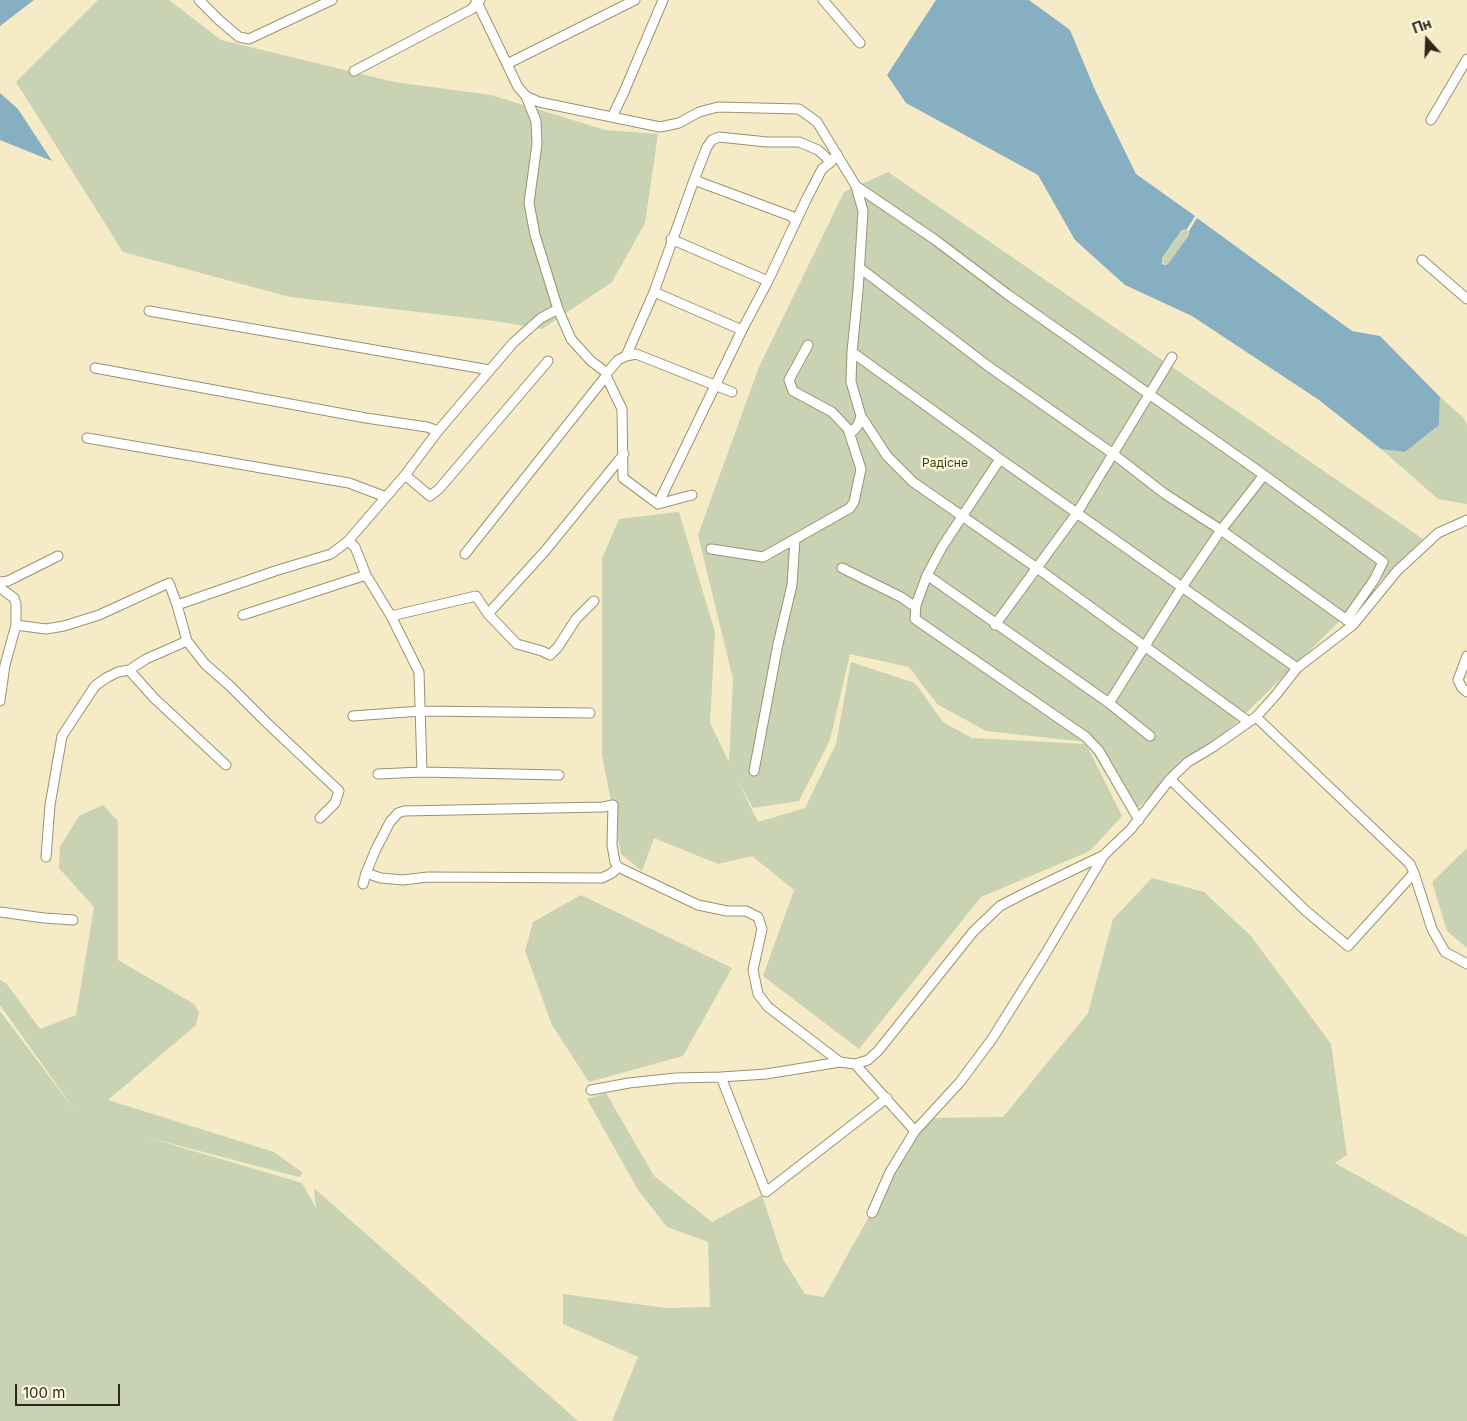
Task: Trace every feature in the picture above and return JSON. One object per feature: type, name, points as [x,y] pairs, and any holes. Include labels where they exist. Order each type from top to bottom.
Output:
[{"type":"street","points":[[199,0],[240,37],[249,39],[332,0]]},
{"type":"street","points":[[507,64],[635,0]]},
{"type":"street","points":[[612,117],[663,0]]},
{"type":"street","points":[[824,0],[860,43]]},
{"type":"street","points":[[354,71],[472,9],[478,1],[518,87],[526,96],[536,121],[537,144],[529,203],[535,235],[558,309],[571,339],[606,374],[622,409],[623,478],[658,504]]},
{"type":"street","points":[[1431,120],[1467,59]]},
{"type":"street","points":[[526,96],[539,102],[660,127],[679,123],[699,112],[718,108],[799,109],[817,122],[856,186],[863,211],[851,382],[861,416],[888,456],[913,482],[1037,568],[1145,647],[1252,720],[1410,864],[1436,937],[1445,952],[1467,964]]},
{"type":"street","points":[[626,356],[654,292],[694,180],[707,147],[712,140],[719,137],[767,142],[799,142],[818,150],[831,162]]},
{"type":"street","points":[[658,504],[822,169],[837,154]]},
{"type":"street","points":[[694,180],[791,216],[796,221]]},
{"type":"street","points":[[856,186],[934,238],[1007,294],[1264,475],[1383,562],[1350,623]]},
{"type":"street","points":[[672,240],[768,281]]},
{"type":"street","points":[[1422,260],[1467,299]]},
{"type":"street","points":[[860,268],[988,366],[1165,494],[1221,530],[1350,623]]},
{"type":"street","points":[[654,292],[742,330]]},
{"type":"street","points":[[177,605],[331,554],[348,541],[386,498],[438,432],[513,343],[541,318],[558,309]]},
{"type":"street","points":[[149,311],[490,370]]},
{"type":"street","points":[[711,549],[763,557],[850,508],[854,502],[861,469],[848,429],[832,412],[793,391],[790,386],[789,380],[808,345]]},
{"type":"street","points":[[852,352],[1000,459],[1297,668]]},
{"type":"street","points":[[465,554],[618,360],[636,354],[732,392]]},
{"type":"street","points":[[995,624],[1077,513],[1172,356]]},
{"type":"street","points":[[405,475],[430,496],[440,488],[548,361]]},
{"type":"street","points":[[95,368],[366,418],[427,427],[438,432]]},
{"type":"street","points":[[848,429],[853,431],[858,425],[861,416]]},
{"type":"street","points":[[87,438],[349,483],[386,498]]},
{"type":"street","points":[[488,614],[546,551],[624,454]]},
{"type":"street","points":[[1000,459],[942,547],[927,575],[916,606],[915,619],[1086,737],[1099,751],[1139,820]]},
{"type":"street","points":[[1109,703],[1182,587],[1221,530],[1264,475]]},
{"type":"street","points":[[658,504],[692,495]]},
{"type":"street","points":[[872,1213],[890,1172],[915,1131],[960,1082],[992,1039],[1104,855],[1139,820],[1170,780],[1188,762],[1252,720],[1275,696],[1297,668],[1350,623],[1404,565],[1438,533],[1467,520]]},
{"type":"street","points":[[754,771],[778,644],[792,585],[795,539]]},
{"type":"street","points":[[348,541],[355,548],[366,575],[391,616],[419,672],[422,772]]},
{"type":"street","points":[[0,582],[8,582],[58,556]]},
{"type":"street","points":[[842,568],[916,606]]},
{"type":"street","points":[[243,615],[366,575]]},
{"type":"street","points":[[927,575],[1109,703],[1150,736]]},
{"type":"street","points":[[16,625],[46,629],[64,626],[99,615],[169,583],[187,641],[205,664],[339,791],[335,803],[320,818]]},
{"type":"street","points":[[0,588],[14,598],[16,604],[16,625],[5,665],[0,700]]},
{"type":"street","points":[[391,616],[476,596],[488,614],[517,644],[550,655],[576,619],[594,600]]},
{"type":"street","points":[[46,857],[50,805],[62,736],[95,686],[118,672],[129,670],[146,659],[187,641]]},
{"type":"street","points":[[1467,656],[1458,680],[1462,688],[1467,692]]},
{"type":"street","points":[[129,670],[154,698],[226,764]]},
{"type":"street","points":[[353,716],[421,711],[590,713]]},
{"type":"street","points":[[378,774],[422,772],[559,775]]},
{"type":"street","points":[[1170,780],[1306,911],[1348,946],[1414,873]]},
{"type":"street","points":[[363,884],[376,850],[390,822],[398,813],[404,811],[612,806],[612,845],[615,862],[618,867],[698,905],[727,911],[746,911],[758,917],[762,928],[753,970],[758,994],[768,1007],[840,1062]]},
{"type":"street","points":[[591,1090],[629,1083],[676,1078],[766,1074],[840,1062],[856,1064],[868,1060],[878,1051],[974,932],[1000,906],[1104,855]]},
{"type":"street","points":[[366,874],[381,878],[403,880],[428,877],[602,878],[612,873],[618,867]]},
{"type":"street","points":[[0,912],[73,920]]},
{"type":"street","points":[[856,1064],[915,1131]]},
{"type":"street","points":[[721,1077],[766,1192],[887,1098]]},
{"type":"green space","points":[[98,0],[169,0],[221,40],[394,82],[491,95],[605,130],[658,134],[645,223],[612,282],[542,329],[495,321],[290,297],[123,252],[16,82]]},
{"type":"green space","name":"Радісне","points":[[888,172],[1423,539],[1236,723],[1130,814],[1086,742],[986,731],[937,704],[909,667],[850,654],[830,740],[799,801],[753,808],[736,777],[758,822],[805,808],[836,744],[851,662],[915,683],[943,722],[972,738],[1086,744],[1122,816],[1090,851],[981,897],[859,1049],[763,976],[794,890],[752,856],[718,864],[654,838],[642,871],[621,854],[602,755],[602,558],[619,519],[679,512],[715,632],[710,723],[729,762],[733,679],[698,535],[759,367],[844,192]]},
{"type":"green space","points":[[1185,229],[1188,230],[1189,235],[1169,264],[1164,264],[1162,259]]},
{"type":"green space","points":[[1440,397],[1464,418],[1467,425],[1467,504],[1438,499],[1381,449],[1405,452],[1439,425]]},
{"type":"green space","points":[[103,805],[118,821],[118,960],[194,1004],[199,1012],[196,1025],[108,1100],[274,1152],[303,1173],[299,1177],[146,1137],[302,1183],[316,1208],[314,1188],[578,1421],[0,1421],[0,1011],[79,1116],[0,1005],[0,980],[6,983],[40,1029],[76,1015],[94,907],[59,868],[60,847],[79,816]]},
{"type":"green space","points":[[1467,848],[1467,948],[1447,931],[1432,882]]},
{"type":"green space","points":[[1152,878],[1204,892],[1251,936],[1331,1044],[1347,1155],[1335,1163],[1467,1237],[1467,1421],[612,1421],[638,1357],[563,1324],[563,1294],[666,1308],[710,1307],[708,1242],[667,1227],[638,1190],[587,1099],[606,1093],[654,1176],[712,1222],[762,1195],[783,1259],[805,1294],[824,1297],[924,1118],[1003,1117],[1088,1013],[1113,919]]},
{"type":"green space","points":[[581,895],[732,968],[683,1056],[589,1082],[552,1025],[525,951],[533,922]]},
{"type":"water","points":[[0,0],[34,0],[0,26]]},
{"type":"water","points":[[936,0],[1029,0],[1070,30],[1095,90],[1136,174],[1195,216],[1187,229],[1182,230],[1162,258],[1162,264],[1166,265],[1169,263],[1189,235],[1189,231],[1197,218],[1352,331],[1380,336],[1440,397],[1439,425],[1405,452],[1381,449],[1319,400],[1192,316],[1125,285],[1075,240],[1038,175],[906,103],[887,75]]},
{"type":"water","points":[[0,93],[18,109],[52,161],[0,140]]}]
